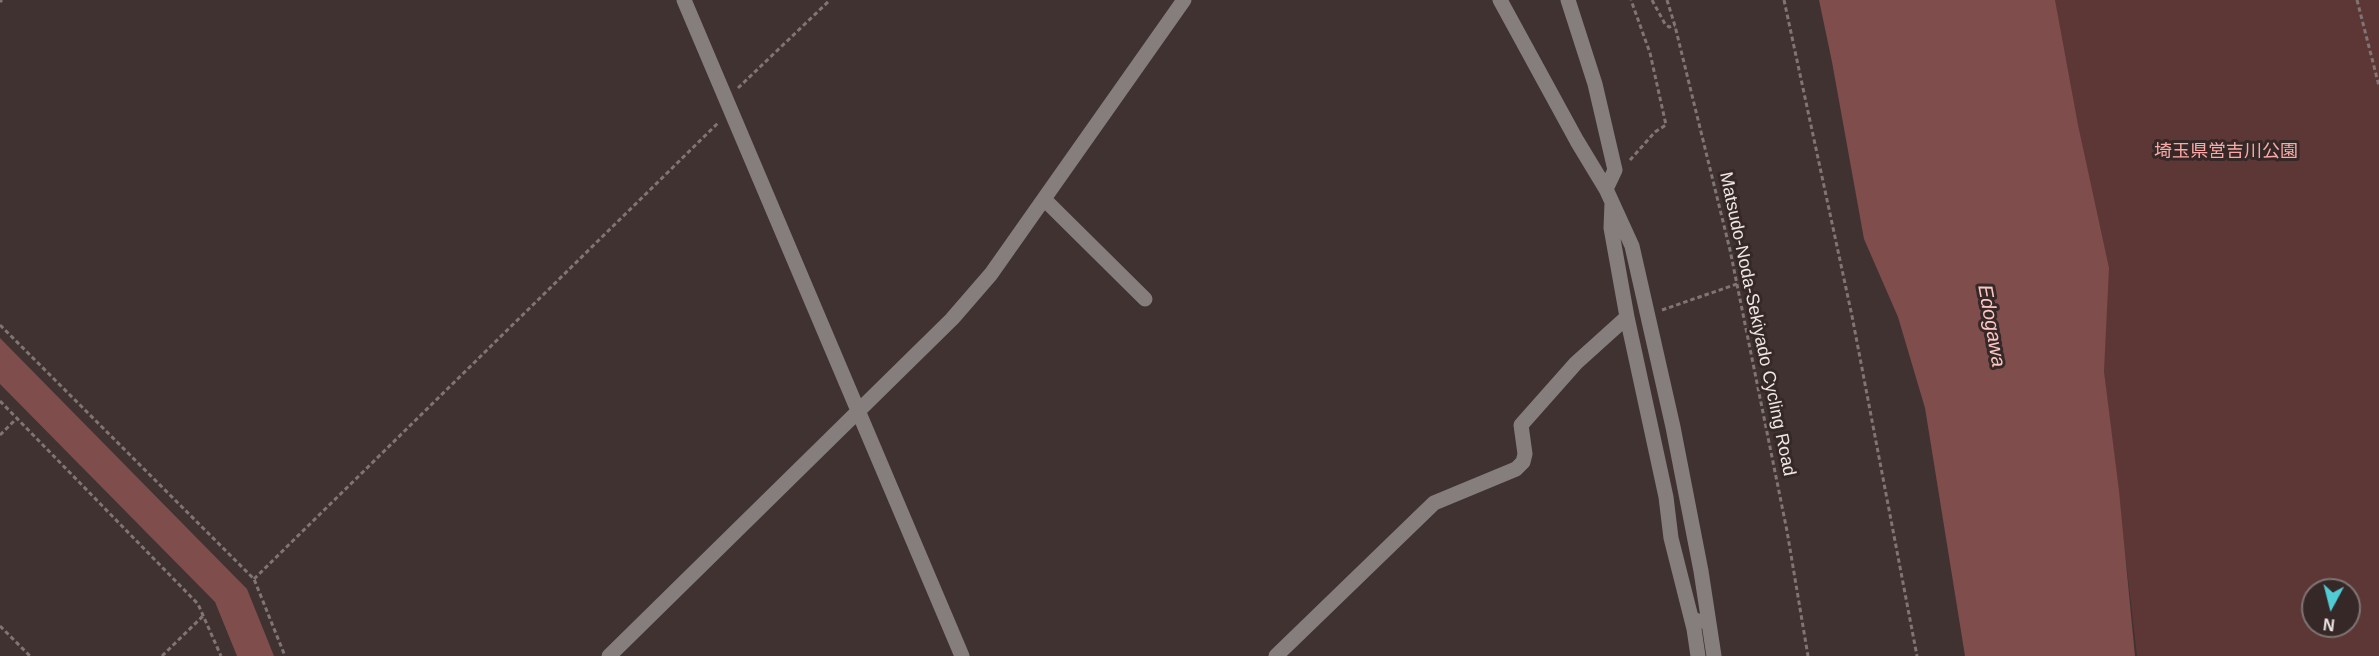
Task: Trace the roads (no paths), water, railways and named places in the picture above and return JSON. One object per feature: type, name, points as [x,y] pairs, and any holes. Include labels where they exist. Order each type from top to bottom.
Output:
[{"type":"street","points":[[684,0],[962,656]]},
{"type":"street","points":[[609,656],[859,413],[952,319],[991,274],[1184,0]]},
{"type":"street","points":[[1500,0],[1609,195],[1632,246],[1649,314],[1702,583],[1714,656]]},
{"type":"street","points":[[1568,0],[1595,84],[1614,165],[1609,195],[1611,228],[1627,317],[1666,497],[1671,538],[1694,629],[1698,656]]},
{"type":"street","points":[[1044,199],[1145,299]]},
{"type":"street","points":[[1276,656],[1434,503],[1516,469],[1523,462],[1525,454],[1521,425],[1576,363],[1627,317]]},
{"type":"street","points":[[1694,629],[1702,583]]},
{"type":"water","name":"Edogawa","points":[[1819,0],[2055,0],[2078,125],[2109,268],[2104,371],[2119,491],[2135,656],[1965,656],[1925,408],[1898,317],[1864,239]]},
{"type":"water","points":[[0,338],[247,589],[274,656],[237,656],[215,602],[0,384]]},
{"type":"park label","name":"埼玉県営吉川公園","points":[[2226,152]]}]
